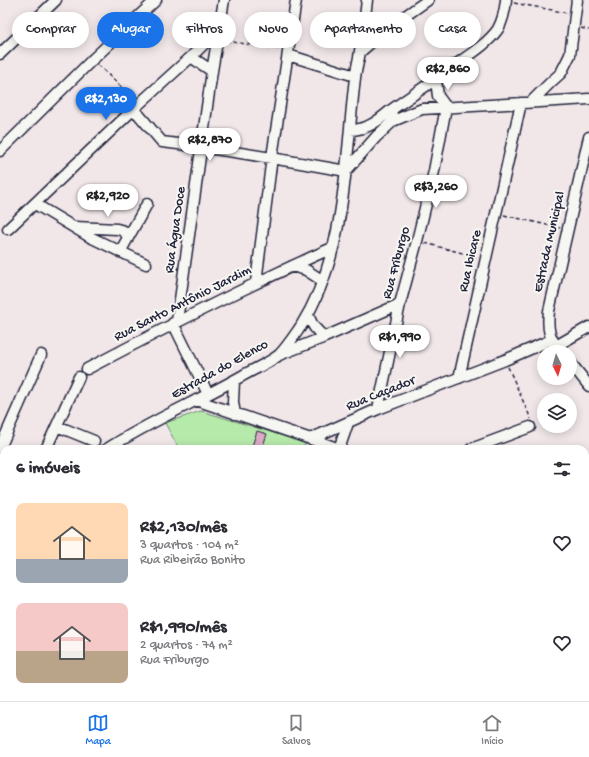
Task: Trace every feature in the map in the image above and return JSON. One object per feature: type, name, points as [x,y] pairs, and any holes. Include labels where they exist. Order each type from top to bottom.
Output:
[{"type":"street","points":[[0,54],[56,0]]},
{"type":"street","points":[[0,151],[92,60],[156,0]]},
{"type":"street","name":"Rua Água Doce","points":[[222,12],[224,0]]},
{"type":"street","points":[[256,282],[272,157],[296,0]]},
{"type":"street","name":"Estrada do Elenco","points":[[114,445],[154,421],[234,381],[279,355],[295,335],[308,315],[318,295],[332,248],[346,171],[355,76],[367,0]]},
{"type":"street","points":[[360,52],[388,28],[428,0]]},
{"type":"street","points":[[526,103],[561,73],[570,55],[577,0]]},
{"type":"street","points":[[350,130],[357,130],[373,124],[481,47],[497,30],[501,23],[506,1]]},
{"type":"street","points":[[8,229],[136,106],[200,48]]},
{"type":"street","name":"Rua Água Doce","points":[[175,322],[216,48]]},
{"type":"street","points":[[289,53],[355,76]]},
{"type":"street","points":[[191,57],[212,71]]},
{"type":"street","points":[[436,80],[438,96],[446,107]]},
{"type":"street","points":[[136,106],[162,142],[201,146],[272,157],[346,171],[376,137],[393,121],[422,110],[446,107],[589,99]]},
{"type":"street","name":"Rua Ibicare","points":[[459,378],[496,213],[526,103]]},
{"type":"street","name":"Rua Friburgo","points":[[378,409],[400,304],[434,171],[446,107]]},
{"type":"street","points":[[391,110],[393,121]]},
{"type":"street","name":"Estrada Municipal","points":[[556,345],[548,321],[549,312],[589,137]]},
{"type":"street","points":[[35,204],[73,227],[146,264]]},
{"type":"street","points":[[120,252],[147,204]]},
{"type":"street","points":[[73,227],[124,231],[128,237]]},
{"type":"street","name":"Rua Santo Antônio Jardim","points":[[87,369],[175,322],[256,282],[332,248]]},
{"type":"street","points":[[292,266],[306,270],[323,280]]},
{"type":"street","points":[[279,355],[325,337],[400,304]]},
{"type":"street","points":[[308,315],[312,326],[325,337]]},
{"type":"street","points":[[175,322],[208,394]]},
{"type":"street","name":"Rua Caçador","points":[[558,345],[589,327]]},
{"type":"street","name":"Rua Caçador","points":[[310,439],[378,409],[505,360],[537,351]]},
{"type":"street","points":[[1,445],[41,355]]},
{"type":"street","points":[[577,371],[589,386]]},
{"type":"street","points":[[48,445],[80,377]]},
{"type":"street","points":[[234,381],[233,402],[235,414]]},
{"type":"street","points":[[196,400],[328,445]]},
{"type":"street","points":[[341,445],[348,423]]},
{"type":"street","points":[[57,426],[94,441]]},
{"type":"street","points":[[482,445],[530,428]]},
{"type":"path","points":[[506,1],[575,14]]},
{"type":"path","points":[[236,43],[289,53]]},
{"type":"path","points":[[92,60],[136,106]]},
{"type":"path","points":[[496,213],[568,229]]},
{"type":"path","points":[[417,241],[486,259]]},
{"type":"path","points":[[505,360],[533,424],[530,428]]},
{"type":"green space","points":[[201,411],[308,443],[305,445],[177,445],[165,423]]},
{"type":"building","points":[[257,431],[267,434],[263,445],[252,445]]}]
